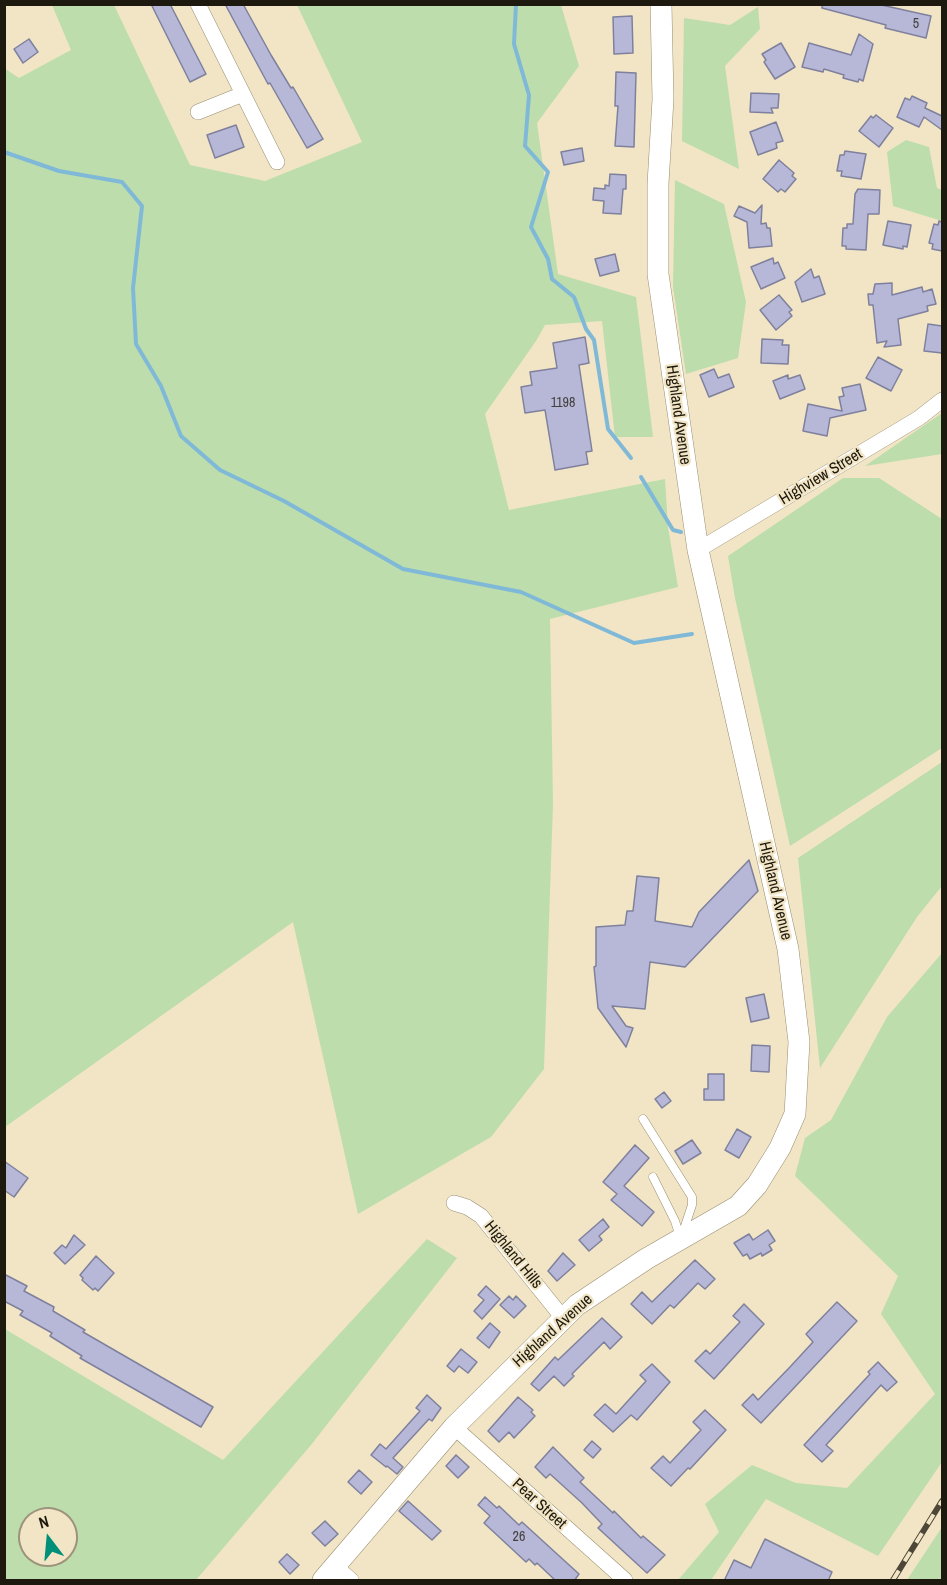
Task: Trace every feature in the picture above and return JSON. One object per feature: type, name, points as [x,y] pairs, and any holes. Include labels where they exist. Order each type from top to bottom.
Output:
[{"type":"main road","name":"Highland Avenue","points":[[336,1576],[454,1427],[563,1318],[586,1299],[646,1259],[738,1206],[757,1185],[780,1148],[795,1114],[799,1042],[788,949],[698,550],[658,274],[658,184],[663,89],[661,4]]},
{"type":"street","points":[[198,4],[277,162]]},
{"type":"street","points":[[198,112],[243,94]]},
{"type":"street","name":"Highview Street","points":[[698,550],[919,418],[942,400]]},
{"type":"street","name":"Highland Hills","points":[[454,1203],[467,1207],[481,1216],[563,1318]]},
{"type":"street","name":"Pear Street","points":[[454,1427],[625,1581]]},
{"type":"lane","points":[[643,1119],[692,1197],[692,1205],[680,1239]]},
{"type":"lane","points":[[652,1177],[675,1221],[680,1239]]},
{"type":"green space","points":[[52,5],[114,5],[190,165],[265,181],[362,142],[297,5],[561,5],[579,66],[537,123],[558,274],[636,297],[653,437],[615,437],[602,321],[545,325],[485,414],[509,510],[665,479],[668,527],[678,587],[550,619],[553,804],[544,1069],[491,1137],[358,1214],[293,922],[5,1127],[4,68],[19,78],[71,50]]},
{"type":"green space","points":[[758,7],[760,29],[725,66],[739,169],[682,141],[684,18],[730,25]]},
{"type":"green space","points":[[906,140],[929,147],[937,188],[942,190],[942,221],[893,206],[887,152]]},
{"type":"green space","points":[[675,180],[724,204],[746,302],[738,358],[686,374],[673,287]]},
{"type":"green space","points":[[942,413],[942,454],[865,466]]},
{"type":"green space","points":[[843,478],[879,478],[942,519],[942,748],[790,846],[735,598],[728,556]]},
{"type":"green space","points":[[942,762],[942,886],[917,917],[820,1068],[798,858]]},
{"type":"green space","points":[[942,953],[942,1462],[878,1556],[766,1499],[711,1580],[678,1580],[719,1532],[705,1504],[752,1465],[796,1483],[847,1488],[935,1394],[881,1314],[898,1276],[795,1176],[805,1138],[831,1120],[887,1017]]},
{"type":"green space","points":[[427,1239],[457,1258],[311,1445],[196,1580],[5,1580],[5,1329],[223,1460]]},
{"type":"green space","points":[[942,1527],[942,1580],[907,1580]]},
{"type":"building","points":[[151,4],[170,4],[206,74],[190,82]]},
{"type":"building","points":[[225,4],[243,4],[271,55],[291,88],[293,87],[323,139],[307,148],[270,83],[268,84]]},
{"type":"building","points":[[822,4],[877,4],[931,16],[926,38],[822,8]]},
{"type":"building","points":[[632,16],[633,53],[614,54],[613,17]]},
{"type":"building","points":[[859,34],[873,44],[863,81],[843,78],[844,75],[824,69],[823,72],[802,67],[809,43],[851,55]]},
{"type":"building","points":[[29,39],[38,52],[23,63],[14,49]]},
{"type":"building","points":[[781,43],[795,67],[775,79],[764,62],[766,60],[762,54]]},
{"type":"building","points":[[616,72],[636,73],[634,147],[615,146],[618,106],[615,106]]},
{"type":"building","points":[[751,93],[779,94],[778,108],[771,108],[773,113],[750,112]]},
{"type":"building","points":[[912,96],[927,103],[925,108],[942,116],[942,130],[924,117],[919,127],[897,117],[905,98],[910,100]]},
{"type":"building","points":[[876,115],[893,128],[879,147],[859,131],[871,116],[873,118]]},
{"type":"building","points":[[776,122],[783,141],[776,143],[777,148],[758,155],[750,132]]},
{"type":"building","points":[[236,125],[244,147],[215,158],[207,135]]},
{"type":"building","points":[[582,148],[584,161],[564,165],[561,152]]},
{"type":"building","points":[[845,151],[866,154],[861,179],[841,176],[842,171],[837,171],[840,155],[844,155]]},
{"type":"building","points":[[779,160],[794,173],[792,176],[796,179],[785,192],[781,189],[778,192],[763,179]]},
{"type":"building","points":[[610,174],[626,175],[621,214],[603,213],[604,201],[593,200],[594,188],[605,189],[605,185],[609,186]]},
{"type":"building","points":[[858,189],[880,190],[879,214],[868,214],[866,250],[846,249],[846,246],[842,246],[843,228],[847,228],[847,224],[853,224],[855,194]]},
{"type":"building","points":[[762,205],[761,224],[766,223],[767,228],[770,228],[772,246],[749,248],[747,222],[734,216],[739,206],[755,213]]},
{"type":"building","points":[[888,221],[911,225],[907,247],[903,246],[903,249],[883,245]]},
{"type":"building","points":[[939,221],[942,222],[942,251],[932,249],[933,244],[929,243],[934,224],[938,225]]},
{"type":"building","points":[[615,254],[619,271],[600,276],[595,259]]},
{"type":"building","points":[[773,258],[774,264],[778,262],[785,278],[761,289],[751,267]]},
{"type":"building","points":[[811,269],[814,278],[819,276],[825,294],[802,302],[795,282]]},
{"type":"building","points":[[892,283],[892,295],[922,287],[923,292],[932,289],[936,304],[927,306],[928,311],[898,319],[901,345],[884,347],[887,341],[877,343],[873,305],[869,305],[868,294],[873,294],[875,284]]},
{"type":"building","points":[[779,295],[792,310],[789,312],[792,316],[776,330],[760,310]]},
{"type":"building","points":[[928,324],[942,326],[942,353],[924,351]]},
{"type":"building","points":[[585,337],[589,363],[579,365],[592,451],[586,452],[588,464],[555,470],[545,410],[525,413],[521,387],[532,385],[530,372],[557,368],[553,343]]},
{"type":"building","points":[[762,339],[783,340],[782,345],[789,345],[788,364],[761,363]]},
{"type":"building","points":[[878,357],[902,370],[891,391],[866,378]]},
{"type":"building","points":[[714,369],[718,378],[729,374],[734,387],[709,397],[700,375]]},
{"type":"building","points":[[788,375],[788,379],[800,375],[805,389],[780,399],[773,381]]},
{"type":"building","points":[[860,384],[866,410],[830,418],[827,436],[803,431],[808,404],[842,411],[839,397],[844,396],[842,388]]},
{"type":"building","points":[[749,860],[758,891],[685,967],[650,962],[645,1009],[612,1006],[626,1026],[633,1028],[626,1047],[598,1008],[594,967],[596,966],[596,927],[625,925],[627,911],[633,911],[637,876],[659,878],[655,921],[692,927],[699,912]]},
{"type":"building","points":[[764,994],[769,1018],[751,1022],[746,998]]},
{"type":"building","points":[[752,1045],[770,1046],[769,1072],[751,1071]]},
{"type":"building","points":[[708,1074],[724,1074],[724,1100],[704,1100],[704,1089],[708,1089]]},
{"type":"building","points":[[664,1092],[671,1101],[662,1108],[655,1099]]},
{"type":"building","points":[[737,1129],[751,1137],[739,1158],[725,1150]]},
{"type":"building","points":[[692,1140],[701,1153],[683,1164],[675,1151]]},
{"type":"building","points":[[635,1145],[649,1158],[624,1186],[654,1212],[642,1226],[611,1200],[617,1194],[603,1182]]},
{"type":"building","points":[[4,1161],[28,1178],[14,1197],[4,1190]]},
{"type":"building","points":[[603,1219],[609,1227],[599,1236],[602,1240],[589,1251],[579,1240]]},
{"type":"building","points":[[768,1230],[775,1241],[769,1245],[772,1250],[762,1256],[761,1253],[750,1259],[747,1254],[743,1256],[734,1243],[749,1234],[753,1240]]},
{"type":"building","points":[[74,1235],[85,1245],[65,1264],[54,1253],[62,1245],[66,1248]]},
{"type":"building","points":[[563,1253],[575,1265],[557,1281],[548,1271]]},
{"type":"building","points":[[96,1256],[114,1273],[98,1291],[95,1288],[93,1290],[80,1275]]},
{"type":"building","points":[[695,1260],[715,1279],[705,1289],[698,1283],[674,1308],[670,1305],[652,1324],[631,1304],[642,1292],[652,1302]]},
{"type":"building","points":[[4,1274],[27,1286],[24,1291],[54,1307],[53,1311],[85,1330],[83,1332],[213,1407],[201,1427],[80,1358],[82,1356],[50,1336],[52,1333],[20,1315],[23,1311],[4,1301]]},
{"type":"building","points":[[486,1286],[500,1299],[482,1319],[474,1311],[484,1300],[478,1295]]},
{"type":"building","points":[[509,1296],[513,1300],[516,1296],[526,1306],[514,1318],[500,1305]]},
{"type":"building","points":[[837,1302],[857,1321],[761,1423],[742,1405],[753,1394],[758,1400],[790,1367],[813,1342],[806,1334]]},
{"type":"building","points":[[744,1304],[764,1324],[714,1379],[695,1361],[706,1350],[710,1354],[740,1322],[733,1316]]},
{"type":"building","points":[[602,1318],[622,1337],[610,1349],[604,1342],[572,1374],[574,1376],[564,1386],[554,1376],[539,1391],[531,1384],[555,1357],[558,1360]]},
{"type":"building","points":[[490,1323],[500,1332],[489,1348],[477,1338]]},
{"type":"building","points":[[461,1349],[477,1362],[468,1373],[459,1366],[454,1372],[447,1366]]},
{"type":"building","points":[[878,1362],[897,1382],[887,1391],[881,1385],[826,1445],[833,1451],[822,1462],[804,1445],[870,1374],[868,1372]]},
{"type":"building","points":[[652,1364],[670,1382],[637,1420],[631,1415],[613,1432],[594,1415],[605,1404],[616,1414],[646,1381],[640,1375]]},
{"type":"building","points":[[427,1395],[441,1408],[432,1421],[429,1419],[393,1458],[403,1467],[397,1474],[371,1455],[380,1444],[386,1449],[420,1411],[416,1408]]},
{"type":"building","points":[[518,1397],[533,1410],[531,1412],[535,1416],[514,1438],[509,1432],[499,1442],[488,1431]]},
{"type":"building","points":[[705,1410],[726,1430],[671,1486],[651,1468],[663,1456],[670,1463],[701,1430],[693,1422]]},
{"type":"building","points":[[592,1441],[601,1449],[593,1458],[584,1450]]},
{"type":"building","points":[[553,1447],[584,1478],[580,1482],[641,1538],[643,1536],[665,1555],[647,1573],[598,1528],[602,1524],[582,1503],[550,1474],[546,1478],[535,1467]]},
{"type":"building","points":[[456,1455],[469,1467],[458,1478],[446,1466]]},
{"type":"building","points":[[359,1470],[372,1482],[361,1494],[348,1482]]},
{"type":"building","points":[[485,1497],[497,1508],[499,1506],[519,1525],[522,1522],[579,1574],[574,1581],[556,1581],[537,1563],[535,1565],[529,1559],[526,1562],[484,1523],[490,1516],[478,1505]]},
{"type":"building","points":[[408,1501],[441,1531],[432,1540],[399,1511]]},
{"type":"building","points":[[325,1521],[338,1534],[325,1546],[312,1533]]},
{"type":"building","points":[[765,1539],[832,1572],[828,1581],[724,1581],[734,1560],[751,1568]]},
{"type":"building","points":[[287,1554],[299,1565],[290,1574],[279,1562]]},
{"type":"waterway","points":[[516,4],[514,44],[529,95],[525,146],[548,172],[531,227],[548,259],[552,279],[574,297],[586,329],[594,340],[608,429],[631,458]]},
{"type":"waterway","points":[[4,152],[59,171],[122,182],[142,206],[133,288],[136,344],[161,386],[181,436],[220,470],[284,501],[403,569],[521,592],[634,643],[692,634]]},
{"type":"waterway","points":[[641,477],[673,530],[681,532]]},
{"type":"railway","points":[[893,1580],[942,1501]]}]
